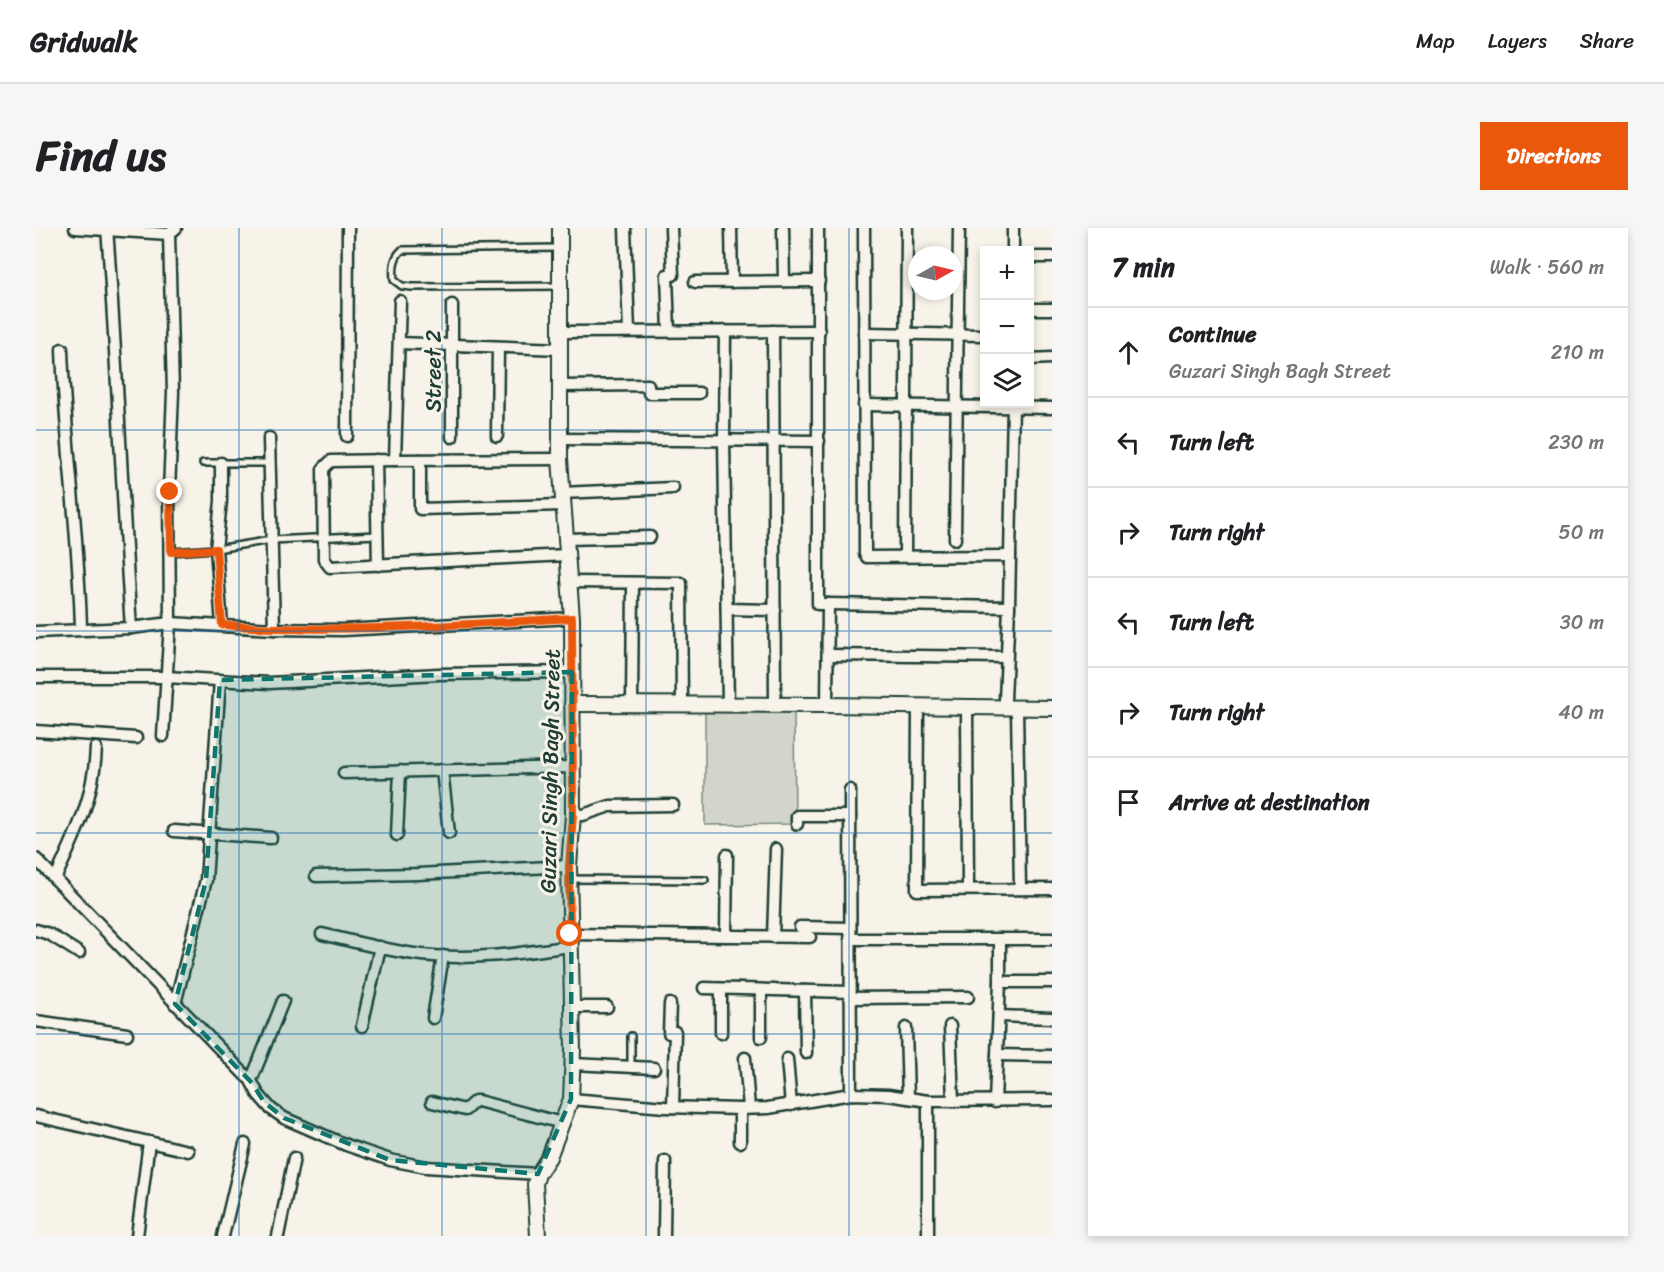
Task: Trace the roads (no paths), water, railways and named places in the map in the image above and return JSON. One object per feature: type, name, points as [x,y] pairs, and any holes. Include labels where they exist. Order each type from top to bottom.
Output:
[{"type":"street","points":[[75,228],[173,231],[170,623],[163,736]]},
{"type":"street","points":[[347,436],[348,228]]},
{"type":"street","name":"Guzari Singh Bagh Street","points":[[538,1236],[535,1184],[538,1174],[549,1157],[571,1099],[573,1064],[569,872],[573,815],[572,618],[560,459],[560,228]]},
{"type":"street","points":[[625,228],[629,331]]},
{"type":"street","points":[[669,331],[667,275],[674,275],[671,228]]},
{"type":"street","points":[[731,228],[732,282]]},
{"type":"street","points":[[783,228],[784,282]]},
{"type":"street","points":[[818,228],[818,604],[1009,607]]},
{"type":"street","points":[[864,228],[865,554],[867,557],[1010,556]]},
{"type":"street","points":[[905,555],[908,228]]},
{"type":"street","points":[[955,539],[959,228]]},
{"type":"street","points":[[1013,228],[1013,246]]},
{"type":"street","points":[[107,230],[131,628]]},
{"type":"street","points":[[1034,257],[1052,257]]},
{"type":"street","points":[[695,282],[819,281]]},
{"type":"street","points":[[395,460],[400,301]]},
{"type":"street","name":"Street 2","points":[[452,306],[452,437]]},
{"type":"street","points":[[1034,309],[1052,309]]},
{"type":"street","points":[[725,331],[724,439],[728,705]]},
{"type":"street","points":[[773,331],[775,705]]},
{"type":"street","points":[[561,332],[819,331]]},
{"type":"street","points":[[864,333],[980,335]]},
{"type":"street","points":[[399,343],[561,349]]},
{"type":"street","points":[[497,436],[498,346]]},
{"type":"street","points":[[62,349],[64,412],[81,630]]},
{"type":"street","points":[[1034,359],[1052,358]]},
{"type":"street","points":[[560,386],[648,386],[649,393],[699,393]]},
{"type":"street","points":[[864,405],[980,407]]},
{"type":"street","points":[[1034,407],[1052,408]]},
{"type":"street","points":[[1005,700],[1013,408]]},
{"type":"street","points":[[269,438],[274,629]]},
{"type":"street","points":[[560,439],[819,441]]},
{"type":"street","points":[[560,459],[331,460],[323,469],[324,559],[330,567],[567,555]]},
{"type":"street","points":[[376,460],[378,564]]},
{"type":"street","points":[[420,460],[420,509],[673,488]]},
{"type":"street","points":[[221,463],[221,501],[216,549],[222,625]]},
{"type":"street","points":[[565,539],[650,537]]},
{"type":"street","points":[[569,582],[681,583],[682,705]]},
{"type":"street","points":[[632,705],[633,583]]},
{"type":"street","points":[[827,705],[828,604]]},
{"type":"street","points":[[727,609],[775,610]]},
{"type":"street","points":[[36,632],[131,628],[170,623],[274,629],[407,628],[572,618]]},
{"type":"street","points":[[828,656],[1006,657]]},
{"type":"street","points":[[36,677],[166,677],[269,683],[439,674],[572,672]]},
{"type":"street","points":[[175,1004],[206,880],[220,680]]},
{"type":"street","points":[[572,704],[1052,708]]},
{"type":"street","points":[[918,706],[917,890],[1052,889]]},
{"type":"street","points":[[967,707],[968,889]]},
{"type":"street","points":[[1017,708],[1020,889]]},
{"type":"street","points":[[36,731],[136,738]]},
{"type":"street","points":[[55,879],[76,834],[90,795],[95,773],[96,748]]},
{"type":"street","points":[[344,773],[573,767]]},
{"type":"street","points":[[442,770],[448,833]]},
{"type":"street","points":[[397,835],[400,771]]},
{"type":"street","points":[[850,790],[851,1094]]},
{"type":"street","points":[[573,815],[610,806],[673,805]]},
{"type":"street","points":[[797,824],[797,816],[850,816]]},
{"type":"street","points":[[174,831],[271,838]]},
{"type":"street","points":[[773,937],[776,849]]},
{"type":"street","points":[[726,936],[727,855]]},
{"type":"street","points":[[36,859],[175,1004],[249,1077],[258,1094],[271,1109],[285,1118],[346,1145],[390,1160],[426,1167],[538,1174]]},
{"type":"street","points":[[316,876],[569,872]]},
{"type":"street","points":[[800,927],[850,934],[1052,939]]},
{"type":"street","points":[[36,930],[49,934],[79,953]]},
{"type":"street","points":[[322,934],[402,952],[443,956],[522,953],[570,940],[726,936],[810,937]]},
{"type":"street","points":[[995,1102],[1000,939]]},
{"type":"street","points":[[362,1026],[380,947]]},
{"type":"street","points":[[433,1018],[443,956]]},
{"type":"street","points":[[1000,982],[1052,982]]},
{"type":"street","points":[[704,988],[805,991],[850,995],[968,997]]},
{"type":"street","points":[[721,989],[722,1034]]},
{"type":"street","points":[[761,990],[761,1037]]},
{"type":"street","points":[[805,991],[806,1053]]},
{"type":"street","points":[[249,1077],[253,1076],[283,1001]]},
{"type":"street","points":[[670,1004],[669,1032],[675,1032],[673,1107]]},
{"type":"street","points":[[572,1007],[607,1008]]},
{"type":"street","points":[[999,1016],[1052,1018]]},
{"type":"street","points":[[36,1021],[127,1034]]},
{"type":"street","points":[[950,1026],[953,1101]]},
{"type":"street","points":[[906,1028],[908,1098]]},
{"type":"street","points":[[997,1055],[1052,1056]]},
{"type":"street","points":[[740,1142],[744,1108],[745,1058]]},
{"type":"street","points":[[787,1059],[792,1105]]},
{"type":"street","points":[[573,1064],[654,1068]]},
{"type":"street","points":[[571,1099],[673,1107],[744,1108],[792,1105],[851,1094],[928,1101],[1052,1100]]},
{"type":"street","points":[[432,1102],[465,1110],[478,1101],[562,1123]]},
{"type":"street","points":[[927,1236],[928,1101]]},
{"type":"street","points":[[36,1116],[188,1151]]},
{"type":"street","points":[[137,1236],[148,1142]]},
{"type":"street","points":[[223,1236],[245,1144]]},
{"type":"street","points":[[278,1236],[294,1158]]},
{"type":"street","points":[[664,1236],[665,1161]]},
{"type":"lane","points":[[560,248],[402,250],[397,254],[393,270],[394,280],[402,286],[411,287],[561,286]]},
{"type":"lane","points":[[203,463],[270,463]]},
{"type":"lane","points":[[171,552],[216,549],[272,540],[377,535]]},
{"type":"lane","points":[[569,872],[705,880]]},
{"type":"lane","points":[[631,1036],[631,1067]]}]
